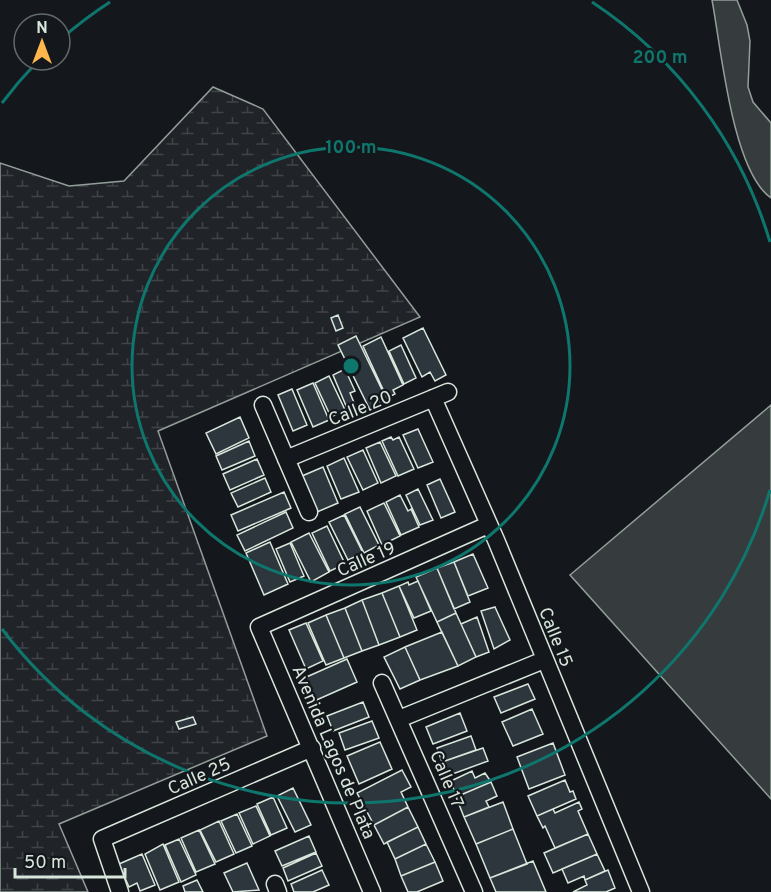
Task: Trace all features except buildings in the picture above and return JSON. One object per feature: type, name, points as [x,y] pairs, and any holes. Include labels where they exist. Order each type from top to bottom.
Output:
[{"type":"street","name":"Calle 20","points":[[286,459],[440,395]]},
{"type":"street","name":"Calle 15","points":[[440,395],[488,525],[641,892]]},
{"type":"street","points":[[263,405],[309,512]]},
{"type":"street","name":"Calle 19","points":[[259,627],[488,525]]},
{"type":"street","name":"Avenida Lagos de Plata","points":[[259,627],[372,892]]},
{"type":"street","points":[[399,719],[544,660]]},
{"type":"street","name":"Calle 17","points":[[382,683],[474,892]]},
{"type":"street","name":"Calle 25","points":[[120,892],[102,839],[312,748]]},
{"type":"green space","points":[[213,87],[263,109],[420,317],[158,431],[267,736],[59,824],[88,892],[0,892],[0,163],[69,186],[124,181]]},
{"type":"shaded area","points":[[712,0],[737,0],[747,25],[750,41],[748,87],[753,102],[771,123],[771,198],[758,184],[738,136],[724,76]]},
{"type":"shaded area","points":[[771,405],[771,799],[570,575]]}]
